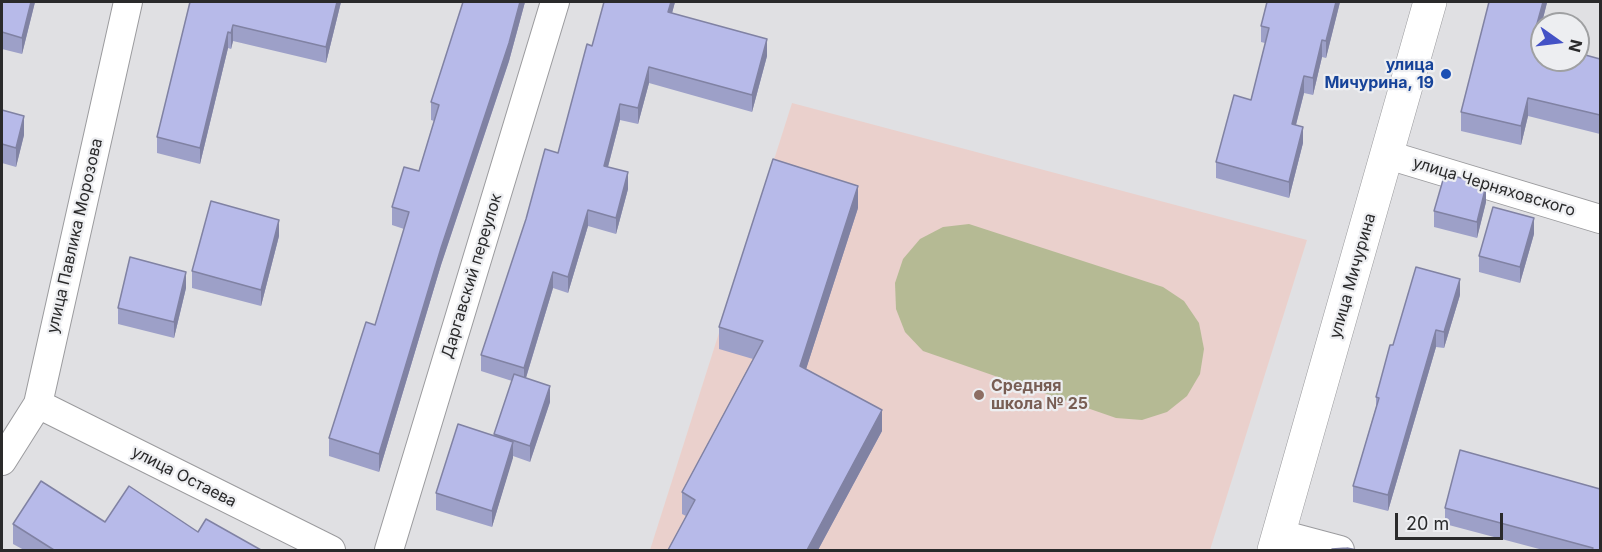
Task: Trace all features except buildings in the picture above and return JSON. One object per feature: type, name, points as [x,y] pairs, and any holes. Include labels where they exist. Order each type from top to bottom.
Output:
[{"type":"street","name":"улица Павлика Морозова","points":[[2,461],[38,404],[128,2]]},
{"type":"street","name":"Даргавский переулок","points":[[389,550],[555,2]]},
{"type":"street","name":"улица Мичурина","points":[[1277,542],[1430,2]]},
{"type":"street","name":"улица Черняховского","points":[[1388,154],[1600,219]]},
{"type":"street","name":"улица Остаева","points":[[38,404],[331,550]]},
{"type":"street","points":[[1277,542],[1340,550]]},
{"type":"shaded area","name":"Средняя школа № 25","points":[[792,103],[1307,240],[1210,550],[650,550]]},
{"type":"green space","points":[[969,224],[1163,287],[1184,301],[1199,323],[1204,349],[1200,374],[1187,396],[1167,412],[1142,420],[1116,418],[923,351],[905,332],[896,309],[895,283],[903,259],[920,239],[943,227]]},
{"type":"place","name":"улица Мичурина, 19","points":[[1446,74]]},
{"type":"place","name":"Средняя школа № 25","points":[[979,395]]}]
